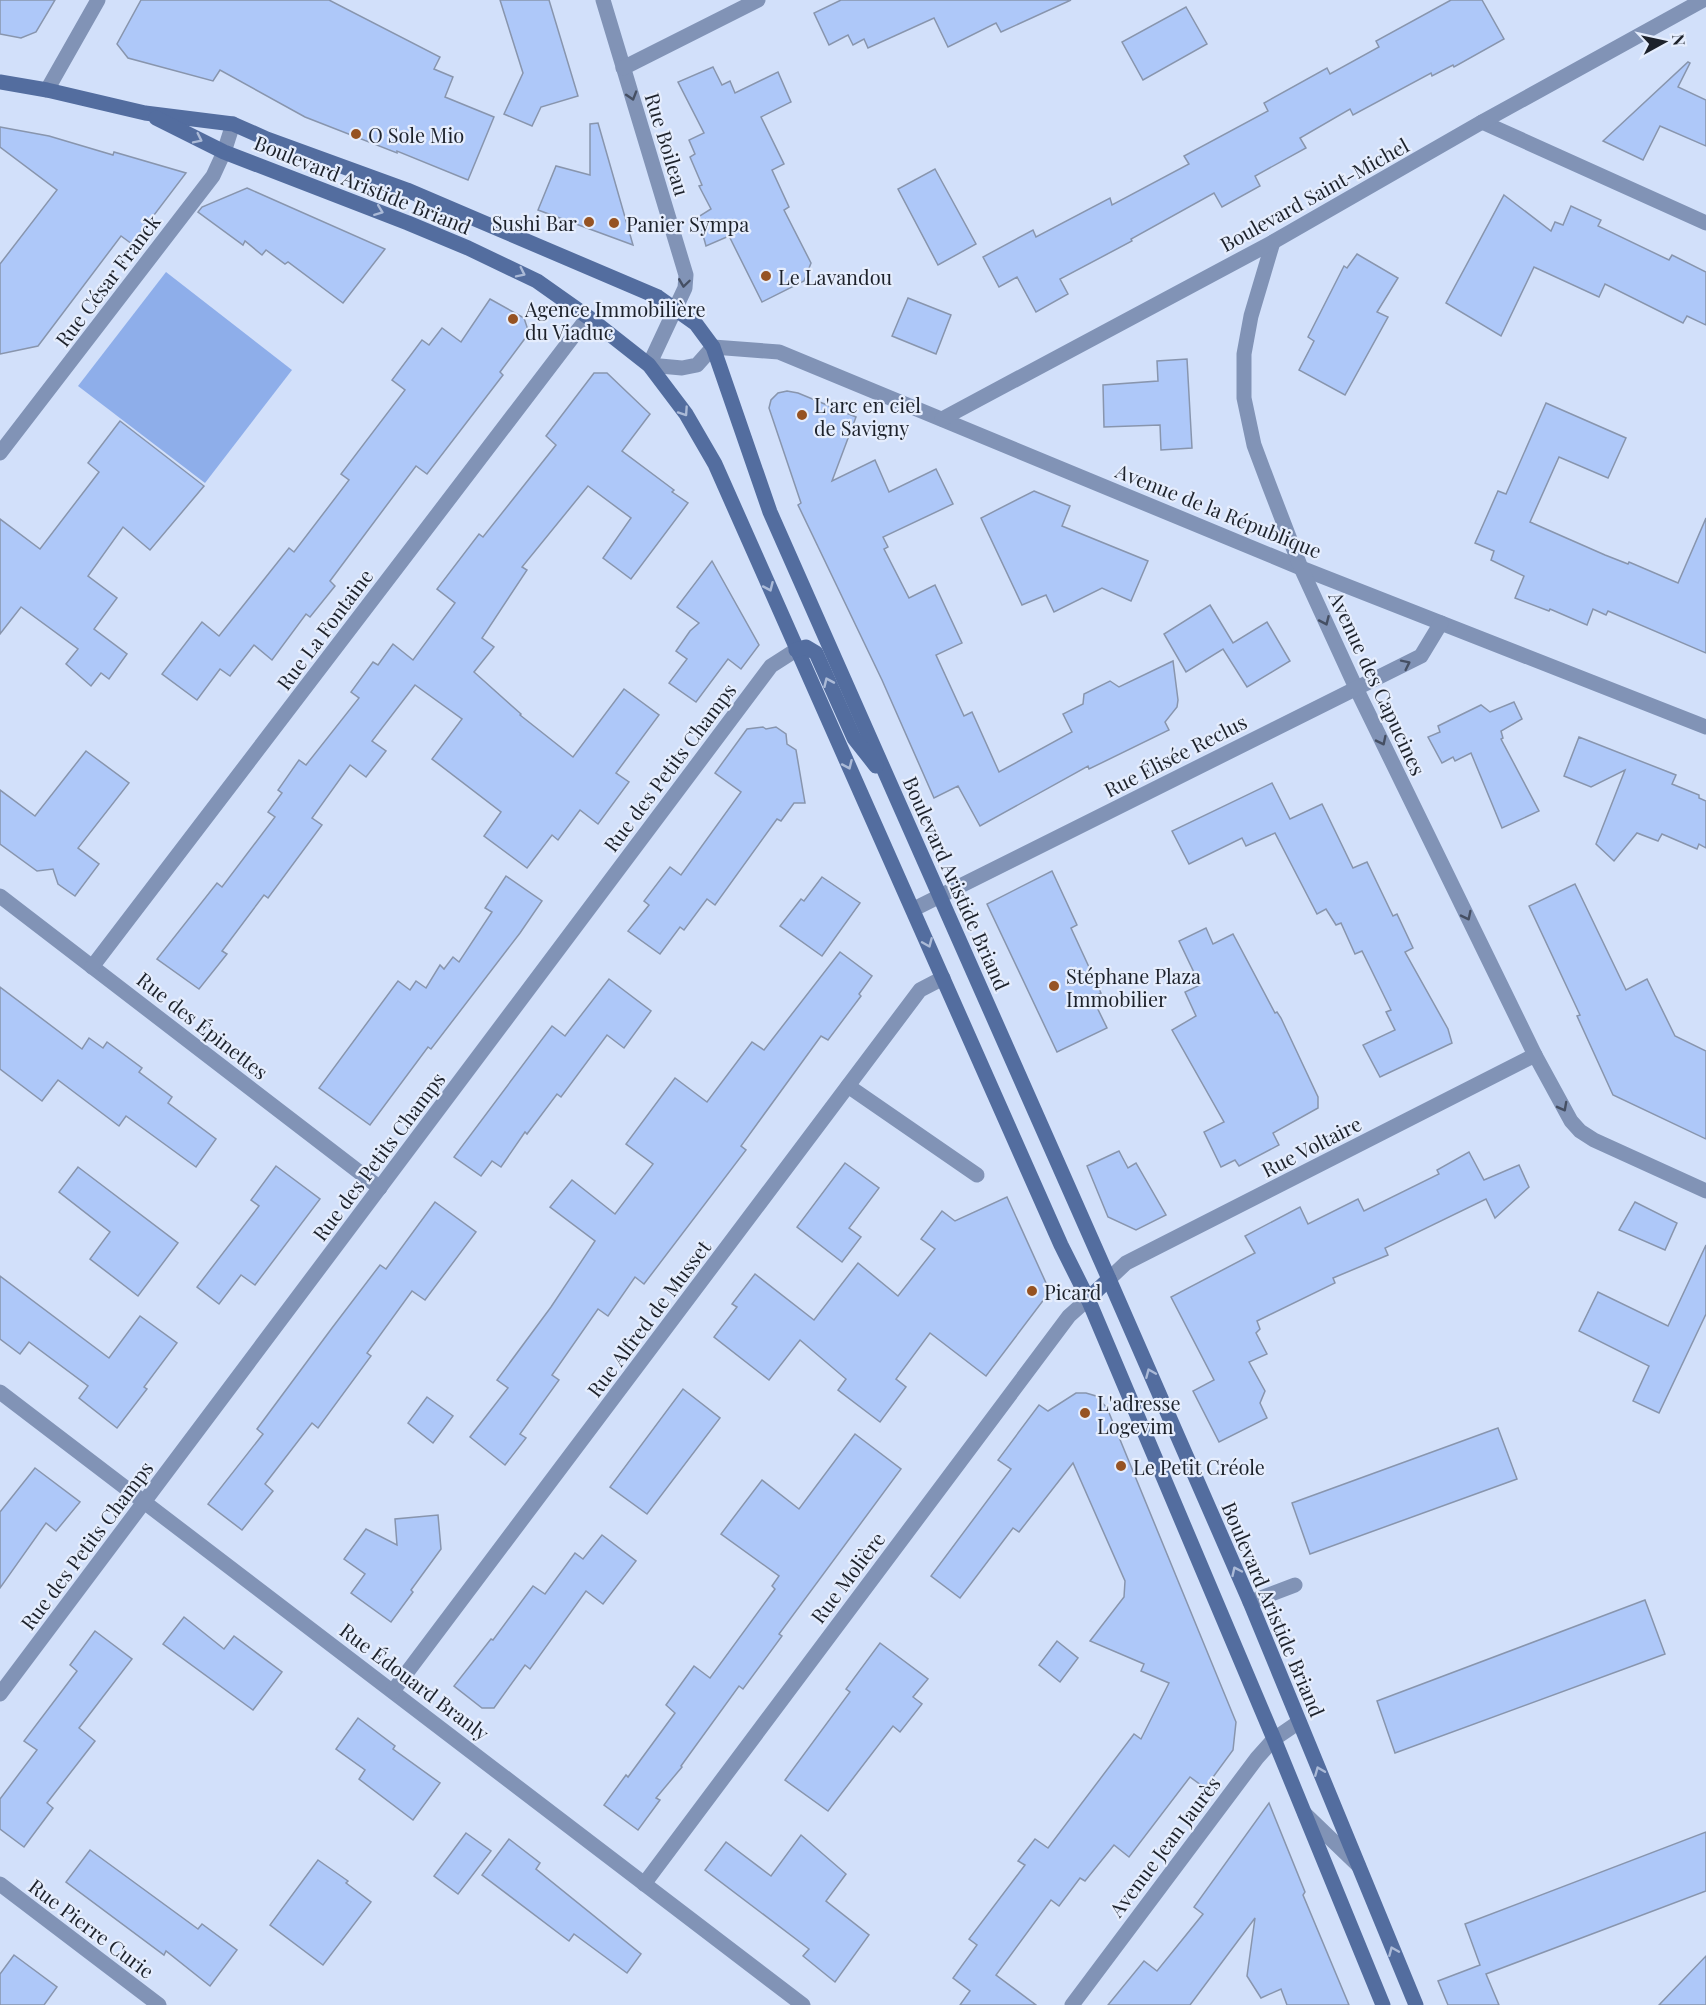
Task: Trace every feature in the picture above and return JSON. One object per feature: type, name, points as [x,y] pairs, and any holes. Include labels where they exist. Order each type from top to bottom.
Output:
[{"type":"main road","name":"Boulevard Aristide Briand","points":[[0,82],[47,90],[145,113],[233,124],[267,139],[407,190],[658,297],[696,324],[713,347],[770,512],[1110,1279],[1250,1602],[1416,2005]]},
{"type":"main road","name":"Boulevard Aristide Briand","points":[[145,113],[224,152],[408,223],[468,248],[537,281],[588,316],[649,365],[686,414],[715,464],[1061,1245],[1088,1299],[1275,1739],[1383,2005]]},
{"type":"main road","points":[[796,650],[806,647],[816,653],[854,738],[890,785]]},
{"type":"main road","points":[[1088,1299],[1110,1279]]},
{"type":"street","points":[[47,90],[98,0]]},
{"type":"street","name":"Rue Boileau","points":[[603,0],[686,275],[685,288],[649,365]]},
{"type":"street","points":[[623,68],[758,0]]},
{"type":"street","name":"Boulevard Saint-Michel","points":[[942,419],[1273,242],[1482,122],[1703,0]]},
{"type":"street","points":[[1482,122],[1706,223]]},
{"type":"street","name":"Rue César Franck","points":[[0,453],[213,176],[233,124]]},
{"type":"street","name":"Avenue des Capucines","points":[[1273,242],[1251,316],[1244,354],[1244,398],[1254,444],[1301,567],[1356,688],[1536,1055],[1571,1120],[1580,1131],[1706,1191]]},
{"type":"street","name":"Rue La Fontaine","points":[[92,967],[588,316]]},
{"type":"street","points":[[649,365],[682,368],[697,365],[713,347]]},
{"type":"street","name":"Avenue de la République","points":[[713,347],[779,352],[1301,567],[1706,727]]},
{"type":"street","name":"Rue Élisée Reclus","points":[[914,909],[1421,656],[1441,623]]},
{"type":"street","name":"Rue des Petits Champs","points":[[0,1694],[771,666],[796,650]]},
{"type":"street","name":"Rue des Épinettes","points":[[0,896],[380,1188]]},
{"type":"street","name":"Rue Alfred de Musset","points":[[393,1691],[920,990],[943,978]]},
{"type":"street","name":"Rue Voltaire","points":[[1110,1279],[1126,1263],[1536,1055]]},
{"type":"street","points":[[848,1086],[976,1175]]},
{"type":"street","name":"Rue Molière","points":[[644,1884],[1069,1316],[1088,1299]]},
{"type":"street","name":"Rue Édouard Branly","points":[[0,1392],[803,2005]]},
{"type":"street","points":[[1250,1602],[1295,1585]]},
{"type":"street","name":"Avenue Jean Jaurès","points":[[1071,2005],[1257,1758],[1275,1739],[1299,1722]]},
{"type":"street","points":[[1305,1814],[1358,1865]]},
{"type":"street","name":"Rue Pierre Curie","points":[[0,1884],[159,2005]]},
{"type":"shaded area","points":[[166,272],[292,370],[205,483],[78,386]]},
{"type":"building","points":[[0,0],[55,0],[36,32],[21,38],[0,34]]},
{"type":"building","points":[[141,0],[329,0],[440,57],[434,69],[453,77],[445,97],[494,117],[468,180],[305,117],[220,70],[213,81],[128,58],[117,44]]},
{"type":"building","points":[[500,0],[549,0],[578,96],[541,107],[532,126],[504,114],[523,73]]},
{"type":"building","points":[[841,0],[1071,0],[1001,32],[996,23],[948,47],[934,18],[868,48],[864,39],[853,45],[848,35],[829,45],[814,13]]},
{"type":"building","points":[[1451,0],[1482,0],[1504,39],[1454,67],[1453,65],[1432,76],[1431,73],[1353,115],[1350,109],[1300,138],[1306,148],[1255,176],[1260,186],[1222,207],[1214,193],[1131,239],[1132,241],[1060,279],[1068,294],[1036,312],[1017,277],[999,287],[983,257],[1033,230],[1036,237],[1110,198],[1112,205],[1189,164],[1184,156],[1268,111],[1264,103],[1327,68],[1330,74],[1379,47],[1376,41]]},
{"type":"building","points":[[1186,7],[1207,44],[1143,80],[1122,42]]},
{"type":"building","points":[[1688,62],[1690,63],[1678,87],[1706,100],[1706,146],[1660,126],[1643,160],[1603,141]]},
{"type":"building","points":[[713,67],[722,85],[730,81],[735,93],[778,72],[791,102],[761,117],[784,164],[772,170],[789,207],[784,210],[811,263],[804,281],[762,302],[729,236],[706,246],[698,217],[711,209],[699,186],[702,185],[690,157],[695,154],[689,140],[704,133],[678,82]]},
{"type":"building","points":[[598,123],[633,245],[538,210],[556,166],[590,175],[590,124]]},
{"type":"building","points":[[0,127],[49,136],[113,155],[114,152],[186,173],[132,244],[121,236],[38,346],[0,354],[0,264],[57,190],[0,147]]},
{"type":"building","points":[[935,169],[976,244],[938,265],[898,189]]},
{"type":"building","points":[[247,188],[385,249],[343,303],[288,262],[285,264],[266,250],[262,255],[245,241],[243,245],[198,212],[202,207]]},
{"type":"building","points":[[1504,195],[1551,231],[1555,222],[1563,225],[1571,206],[1601,220],[1598,226],[1669,260],[1672,255],[1706,272],[1706,325],[1687,316],[1683,323],[1605,284],[1599,297],[1534,267],[1501,336],[1446,303]]},
{"type":"building","points":[[1357,254],[1398,278],[1377,312],[1388,317],[1345,395],[1299,370],[1314,341],[1308,337],[1344,266],[1347,268]]},
{"type":"building","points":[[908,298],[951,315],[936,354],[892,336]]},
{"type":"building","points":[[490,299],[524,318],[529,333],[500,372],[503,375],[427,474],[416,466],[330,581],[335,586],[310,617],[306,614],[272,660],[254,645],[230,676],[220,669],[197,700],[162,674],[202,622],[219,636],[289,548],[294,552],[349,480],[341,474],[405,390],[392,380],[422,340],[429,345],[442,328],[461,342]]},
{"type":"building","points":[[1187,359],[1192,448],[1161,450],[1160,425],[1104,427],[1103,385],[1158,381],[1157,361]]},
{"type":"building","points":[[594,373],[607,373],[650,414],[622,451],[688,503],[631,579],[603,558],[631,518],[588,486],[522,567],[527,570],[482,638],[494,647],[474,672],[520,715],[573,757],[624,689],[659,715],[616,773],[629,782],[598,824],[580,810],[558,840],[552,835],[527,868],[484,836],[501,812],[432,759],[462,719],[415,685],[372,741],[386,751],[366,777],[350,765],[312,818],[322,825],[268,898],[264,895],[222,951],[227,954],[199,989],[157,959],[217,883],[222,887],[275,817],[268,812],[282,793],[278,790],[299,760],[306,765],[359,698],[351,692],[373,662],[378,665],[393,644],[413,660],[455,603],[437,589],[479,534],[483,537],[556,445],[546,436]]},
{"type":"building","points":[[787,391],[798,393],[856,417],[832,481],[875,460],[889,492],[936,469],[953,504],[883,537],[888,547],[884,549],[909,598],[935,585],[962,643],[936,655],[964,716],[972,712],[999,772],[1072,732],[1063,714],[1083,704],[1084,694],[1110,681],[1119,687],[1173,661],[1178,700],[1177,707],[1165,722],[1169,730],[1089,769],[1088,766],[980,826],[958,786],[934,798],[882,680],[798,505],[801,503],[769,408],[771,400],[778,393]]},
{"type":"building","points":[[1546,403],[1626,438],[1608,478],[1559,457],[1530,522],[1605,555],[1628,564],[1629,562],[1678,583],[1706,518],[1706,653],[1608,611],[1606,615],[1593,609],[1587,625],[1550,609],[1549,611],[1515,598],[1524,576],[1491,560],[1494,551],[1475,543],[1498,491],[1506,494]]},
{"type":"building","points":[[120,421],[204,486],[150,550],[123,527],[88,576],[117,598],[94,629],[127,654],[109,679],[101,673],[91,686],[66,664],[78,649],[21,607],[0,634],[0,519],[40,549],[99,472],[88,463]]},
{"type":"building","points":[[1034,491],[1070,506],[1062,526],[1148,561],[1131,601],[1102,588],[1054,612],[1046,595],[1022,605],[981,518]]},
{"type":"building","points":[[712,561],[759,645],[741,669],[728,659],[696,702],[669,683],[687,659],[676,651],[690,631],[699,623],[677,607]]},
{"type":"building","points":[[1210,605],[1233,643],[1267,622],[1290,661],[1247,687],[1223,649],[1186,672],[1164,634]]},
{"type":"building","points":[[1514,702],[1522,719],[1501,731],[1503,738],[1501,739],[1539,811],[1502,828],[1471,753],[1455,761],[1453,757],[1442,763],[1428,737],[1440,732],[1438,726],[1481,705],[1490,712]]},
{"type":"building","points":[[763,727],[766,729],[776,727],[786,734],[787,744],[796,750],[805,803],[794,803],[781,821],[777,819],[715,905],[707,899],[684,930],[680,927],[660,954],[628,931],[649,905],[644,901],[670,867],[681,875],[741,792],[715,773],[747,729]]},
{"type":"building","points":[[1579,737],[1676,775],[1672,784],[1699,795],[1699,798],[1706,801],[1706,848],[1699,844],[1697,849],[1662,834],[1658,841],[1637,833],[1614,861],[1596,844],[1625,770],[1591,787],[1564,776]]},
{"type":"building","points":[[86,751],[129,783],[78,848],[99,864],[75,896],[58,884],[53,869],[37,871],[0,844],[0,790],[35,816]]},
{"type":"building","points":[[1272,783],[1290,819],[1322,804],[1353,868],[1367,862],[1393,916],[1397,914],[1413,948],[1405,952],[1448,1029],[1452,1043],[1380,1077],[1363,1045],[1395,1030],[1386,1012],[1391,1010],[1362,951],[1355,954],[1341,923],[1336,925],[1326,909],[1317,914],[1275,833],[1246,846],[1242,838],[1189,864],[1172,831]]},
{"type":"building","points":[[1052,871],[1077,925],[1071,928],[1101,993],[1092,997],[1107,1028],[1057,1052],[987,904]]},
{"type":"building","points":[[506,876],[542,901],[431,1049],[428,1047],[370,1125],[319,1088],[398,981],[410,990],[416,981],[426,988],[440,965],[444,969],[453,957],[459,962],[492,912],[485,908]]},
{"type":"building","points":[[822,877],[860,903],[822,956],[780,926],[801,899],[804,901]]},
{"type":"building","points":[[1575,884],[1626,990],[1647,979],[1675,1036],[1706,1051],[1706,1139],[1613,1095],[1577,1016],[1580,1015],[1529,906]]},
{"type":"building","points":[[1206,928],[1213,944],[1233,934],[1275,1013],[1277,1012],[1281,1018],[1318,1097],[1318,1108],[1273,1133],[1279,1145],[1239,1166],[1235,1160],[1221,1167],[1204,1132],[1224,1122],[1172,1030],[1196,1016],[1185,992],[1200,985],[1179,941]]},
{"type":"building","points":[[840,952],[872,976],[859,994],[861,996],[828,1040],[821,1036],[741,1146],[746,1150],[644,1284],[635,1277],[608,1316],[598,1309],[552,1375],[559,1380],[520,1434],[526,1438],[505,1465],[470,1437],[508,1388],[497,1380],[551,1307],[595,1241],[550,1207],[572,1180],[615,1214],[653,1164],[626,1144],[675,1078],[707,1102],[752,1042],[764,1050]]},
{"type":"building","points":[[609,979],[651,1011],[624,1048],[607,1035],[561,1097],[557,1094],[527,1134],[525,1132],[501,1167],[492,1161],[481,1176],[454,1157],[552,1026],[565,1036]]},
{"type":"building","points":[[0,987],[82,1049],[89,1038],[103,1048],[107,1042],[142,1068],[139,1072],[172,1097],[168,1103],[216,1139],[196,1167],[126,1116],[119,1126],[58,1080],[42,1101],[0,1069]]},
{"type":"building","points":[[1119,1151],[1128,1168],[1136,1163],[1166,1215],[1136,1230],[1108,1217],[1087,1166]]},
{"type":"building","points":[[1469,1152],[1484,1180],[1519,1165],[1529,1187],[1495,1218],[1486,1199],[1385,1248],[1388,1255],[1333,1278],[1335,1283],[1257,1321],[1260,1329],[1256,1333],[1267,1354],[1249,1362],[1265,1391],[1260,1403],[1267,1418],[1219,1442],[1193,1391],[1214,1380],[1171,1297],[1255,1253],[1245,1236],[1300,1207],[1308,1224],[1358,1199],[1364,1211],[1439,1174],[1437,1170]]},
{"type":"building","points":[[845,1163],[879,1188],[849,1228],[861,1237],[842,1262],[797,1227]]},
{"type":"building","points":[[276,1166],[320,1199],[255,1285],[241,1275],[219,1304],[197,1287],[259,1206],[251,1200]]},
{"type":"building","points":[[78,1167],[178,1243],[138,1296],[90,1259],[110,1232],[59,1192]]},
{"type":"building","points":[[1007,1197],[1046,1283],[1045,1298],[986,1376],[930,1333],[896,1379],[906,1387],[880,1422],[838,1390],[846,1379],[800,1340],[769,1380],[714,1337],[737,1307],[732,1304],[755,1274],[814,1320],[858,1263],[898,1296],[935,1249],[921,1239],[942,1211],[955,1221]]},
{"type":"building","points":[[435,1202],[476,1232],[425,1300],[412,1291],[367,1353],[371,1356],[318,1428],[312,1423],[265,1484],[273,1491],[242,1530],[208,1504],[263,1434],[257,1429],[332,1328],[380,1265],[386,1269]]},
{"type":"building","points":[[1635,1202],[1677,1223],[1665,1250],[1619,1230]]},
{"type":"building","points":[[1706,1245],[1706,1314],[1659,1413],[1633,1401],[1649,1366],[1579,1331],[1598,1292],[1668,1326]]},
{"type":"building","points":[[0,1276],[109,1358],[140,1316],[177,1343],[144,1387],[147,1389],[117,1428],[79,1398],[88,1386],[29,1342],[20,1354],[0,1339]]},
{"type":"building","points":[[683,1389],[720,1418],[647,1514],[610,1487]]},
{"type":"building","points":[[1076,1393],[1096,1396],[1107,1408],[1236,1722],[1233,1750],[1205,1788],[1190,1777],[1129,1857],[1114,1845],[1085,1881],[1080,1878],[1059,1906],[1051,1900],[996,1975],[1036,2005],[960,2005],[970,1991],[953,1978],[977,1945],[969,1939],[1025,1865],[1018,1861],[1035,1839],[1048,1848],[1134,1734],[1141,1739],[1169,1683],[1141,1671],[1144,1664],[1090,1641],[1124,1597],[1125,1581],[1073,1463],[1019,1532],[1013,1528],[960,1598],[931,1576],[1011,1469],[998,1460],[1039,1405],[1048,1411]]},
{"type":"building","points":[[427,1397],[453,1416],[433,1443],[408,1423]]},
{"type":"building","points":[[1498,1428],[1517,1479],[1310,1554],[1292,1503]]},
{"type":"building","points":[[855,1434],[901,1469],[779,1634],[782,1636],[743,1689],[739,1686],[682,1767],[656,1798],[660,1800],[638,1830],[604,1805],[626,1775],[628,1777],[675,1713],[666,1705],[694,1666],[710,1678],[775,1589],[772,1586],[779,1576],[721,1534],[762,1480],[799,1509]]},
{"type":"building","points":[[35,1468],[80,1502],[56,1531],[46,1523],[0,1588],[0,1512]]},
{"type":"building","points":[[438,1515],[441,1549],[391,1622],[351,1593],[365,1574],[344,1559],[366,1529],[397,1545],[395,1519]]},
{"type":"building","points":[[602,1535],[636,1561],[603,1604],[586,1591],[530,1669],[525,1665],[494,1708],[482,1708],[454,1686],[491,1639],[493,1640],[533,1586],[545,1594],[575,1553],[583,1559]]},
{"type":"building","points":[[1645,1600],[1665,1654],[1395,1753],[1377,1701]]},
{"type":"building","points":[[184,1617],[224,1649],[234,1636],[282,1672],[253,1710],[163,1644]]},
{"type":"building","points":[[95,1631],[132,1659],[79,1728],[95,1741],[47,1803],[53,1808],[24,1847],[0,1829],[0,1799],[37,1750],[24,1741],[77,1671],[70,1665]]},
{"type":"building","points":[[1057,1641],[1078,1658],[1060,1682],[1039,1665]]},
{"type":"building","points":[[880,1643],[928,1679],[913,1697],[922,1704],[900,1732],[893,1726],[828,1811],[785,1780],[850,1692],[846,1689]]},
{"type":"building","points":[[358,1718],[395,1746],[393,1749],[440,1783],[413,1820],[359,1779],[365,1770],[336,1749]]},
{"type":"building","points":[[1269,1803],[1305,1892],[1303,1895],[1349,2005],[1287,2005],[1281,1989],[1261,1998],[1247,1976],[1255,1918],[1190,2005],[1108,2005],[1144,1961],[1157,1971],[1203,1914],[1194,1907]]},
{"type":"building","points":[[1706,1832],[1706,1891],[1486,1974],[1499,2005],[1448,2005],[1438,1981],[1480,1965],[1465,1924]]},
{"type":"building","points":[[466,1833],[491,1851],[458,1894],[434,1876]]},
{"type":"building","points":[[801,1835],[846,1874],[826,1901],[869,1935],[835,1982],[803,1956],[809,1949],[705,1870],[726,1842],[771,1876]]},
{"type":"building","points":[[509,1839],[540,1863],[536,1869],[641,1954],[627,1973],[574,1934],[569,1941],[482,1875]]},
{"type":"building","points":[[90,1850],[198,1929],[202,1924],[237,1950],[210,1986],[166,1951],[164,1955],[66,1882]]},
{"type":"building","points":[[318,1860],[348,1881],[346,1883],[371,1902],[323,1965],[270,1925]]},
{"type":"building","points":[[14,1955],[57,1987],[44,2005],[0,2005],[0,1974]]},
{"type":"building","points":[[1706,1956],[1706,2005],[1659,2005]]},
{"type":"place","name":"O Sole Mio","points":[[356,134]]},
{"type":"place","name":"Sushi Bar","points":[[589,222]]},
{"type":"place","name":"Panier Sympa","points":[[614,223]]},
{"type":"place","name":"Le Lavandou","points":[[766,276]]},
{"type":"place","name":"Agence Immobilière du Viaduc","points":[[513,319]]},
{"type":"place","name":"L'arc en ciel de Savigny","points":[[802,415]]},
{"type":"place","name":"Stéphane Plaza Immobilier","points":[[1054,986]]},
{"type":"place","name":"Picard","points":[[1032,1291]]},
{"type":"place","name":"L'adresse Logevim","points":[[1085,1413]]},
{"type":"place","name":"Le Petit Créole","points":[[1121,1466]]}]
